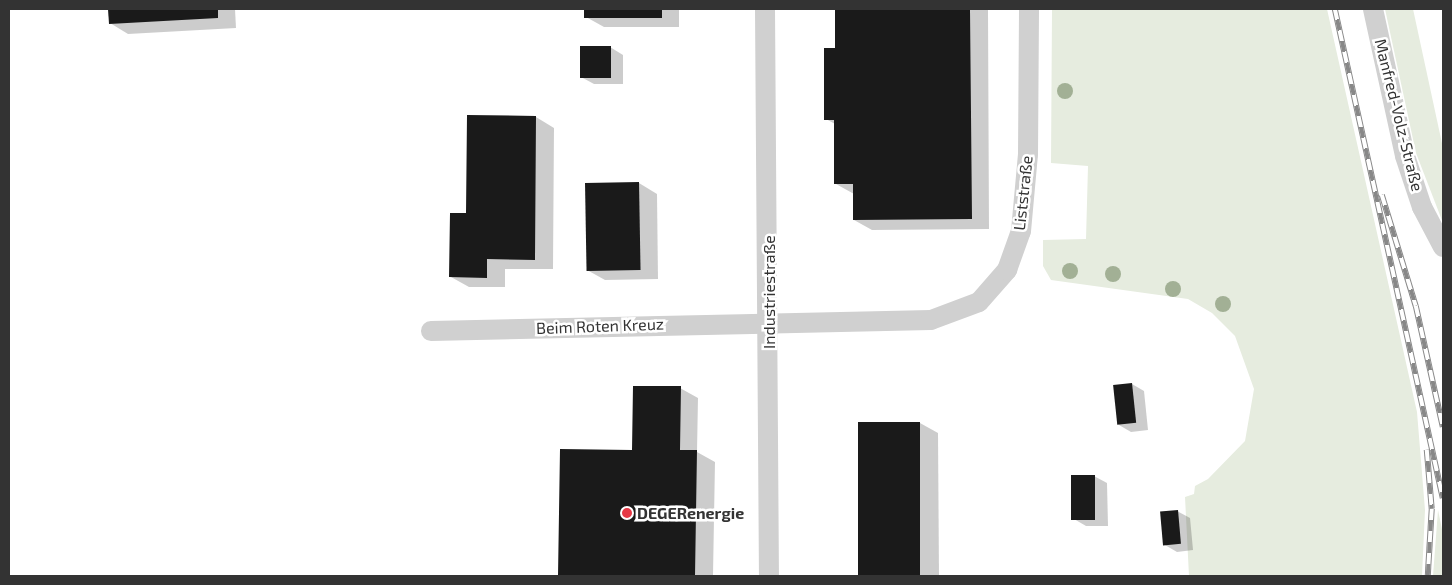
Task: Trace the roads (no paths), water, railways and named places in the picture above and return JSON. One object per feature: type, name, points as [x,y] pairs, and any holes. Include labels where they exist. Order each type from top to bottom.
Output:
[{"type":"street","name":"Industriestraße","points":[[766,9],[770,322],[769,576]]},
{"type":"street","name":"Liststraße","points":[[770,322],[931,320],[979,302],[1008,270],[1021,231],[1028,154],[1029,9]]},
{"type":"street","name":"Manfred-Volz-Straße","points":[[1373,9],[1405,156],[1422,207],[1443,247]]},
{"type":"street","name":"Beim Roten Kreuz","points":[[431,331],[770,322]]},
{"type":"railway","points":[[1335,9],[1443,498]]},
{"type":"railway","points":[[1382,195],[1416,306],[1443,427]]},
{"type":"railway","points":[[1427,450],[1432,509],[1428,576]]},
{"type":"place","name":"DEGERenergie","points":[[627,513]]}]
